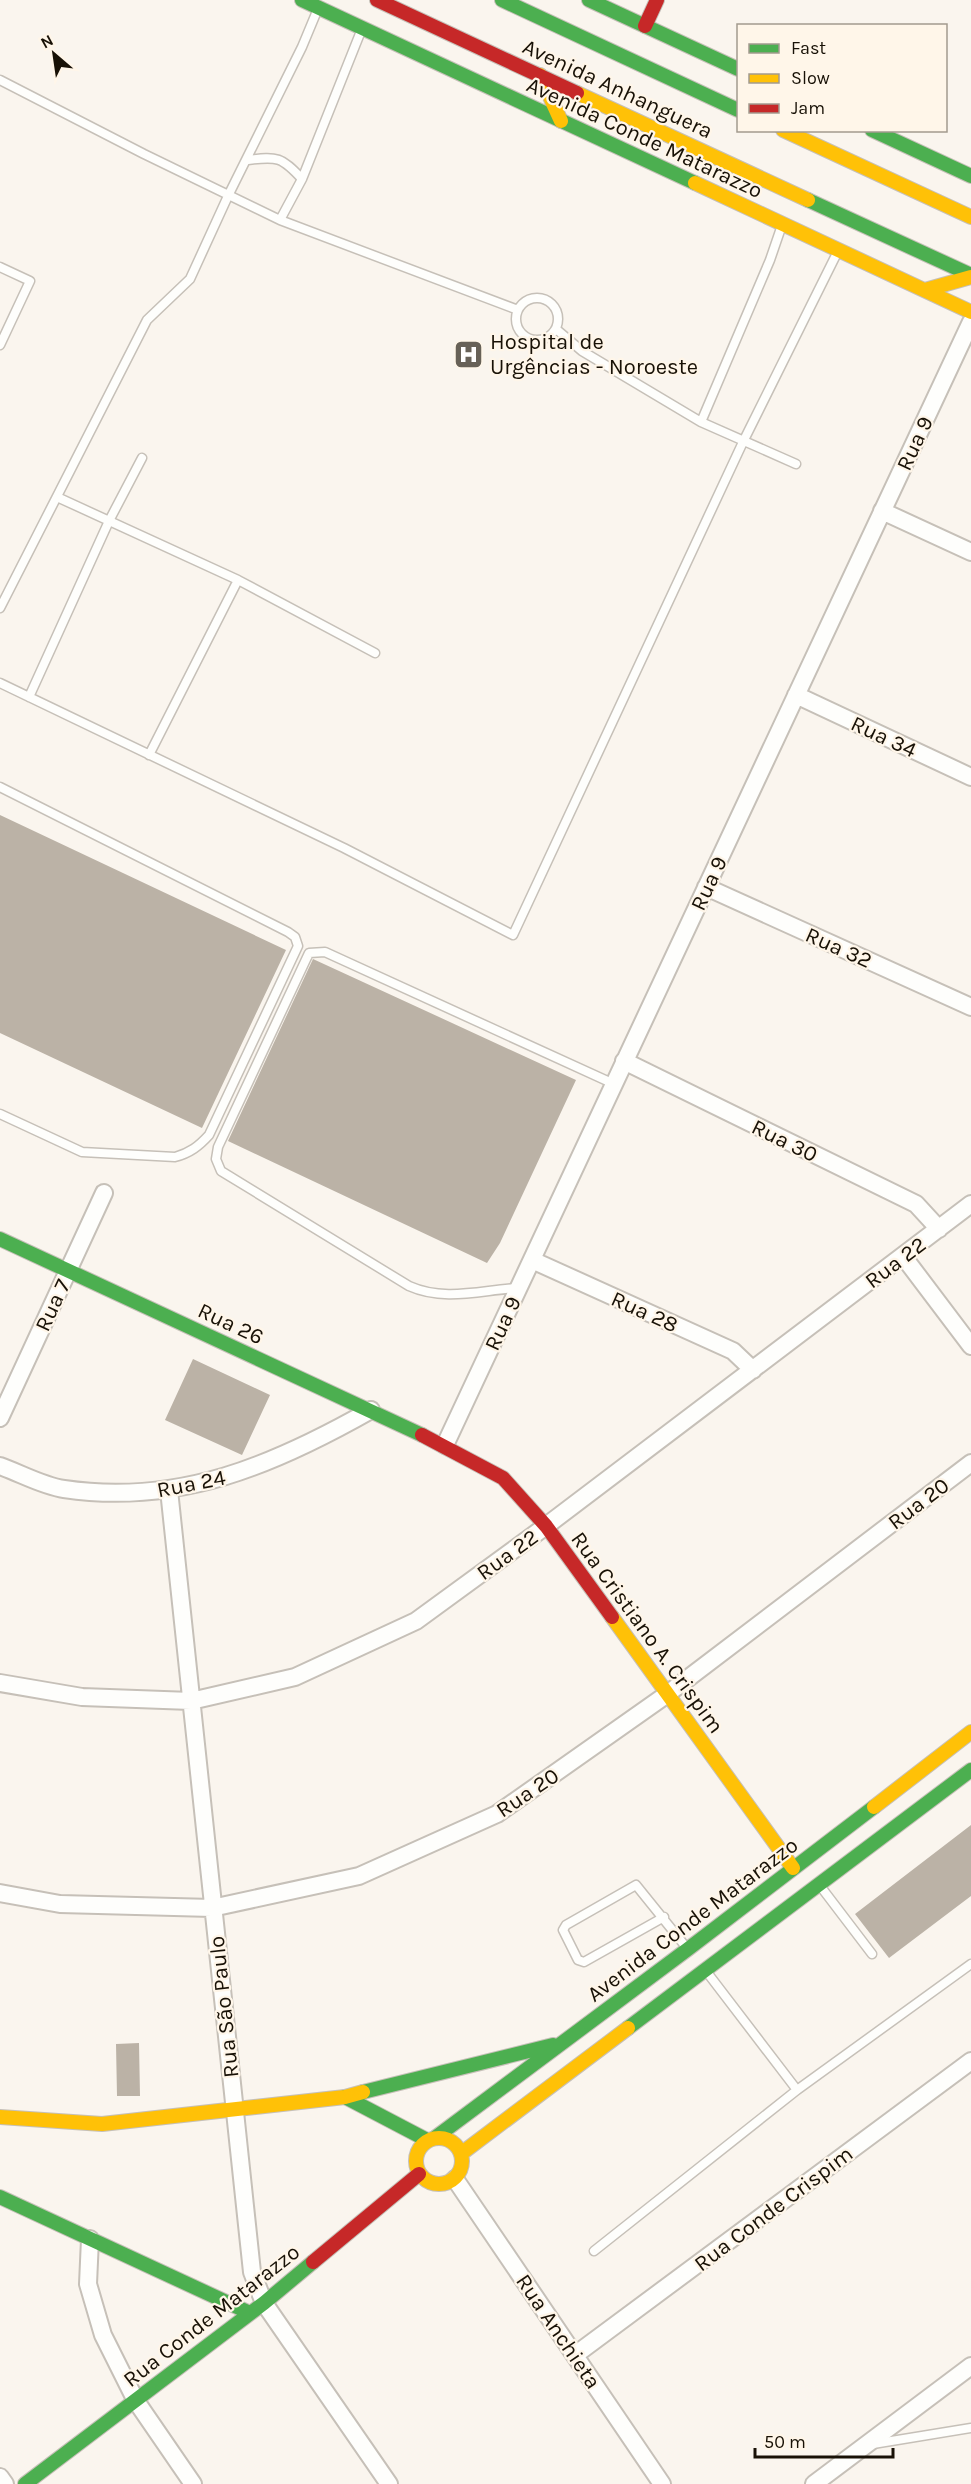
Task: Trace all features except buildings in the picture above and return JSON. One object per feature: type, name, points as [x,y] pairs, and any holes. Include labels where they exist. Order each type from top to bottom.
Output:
[{"type":"main road","name":"Avenida Conde Matarazzo","points":[[302,0],[971,312]]},
{"type":"main road","name":"Avenida Anhanguera","points":[[377,0],[971,276]]},
{"type":"main road","name":"Avenida Anhanguera","points":[[502,0],[737,110]]},
{"type":"main road","points":[[589,0],[609,4],[645,26],[737,69]]},
{"type":"main road","points":[[645,26],[657,0]]},
{"type":"main road","points":[[540,75],[561,121]]},
{"type":"main road","points":[[876,132],[971,176]]},
{"type":"main road","points":[[802,136],[971,217]]},
{"type":"main road","points":[[925,290],[971,276]]},
{"type":"main road","name":"Rua 26","points":[[0,1239],[445,1445]]},
{"type":"main road","name":"Rua Cristiano A. Crispim","points":[[445,1445],[503,1478],[546,1527],[793,1868]]},
{"type":"main road","name":"Avenida Conde Matarazzo","points":[[431,2139],[565,2042],[971,1732]]},
{"type":"main road","points":[[462,2153],[971,1770]]},
{"type":"main road","points":[[688,1949],[705,1969]]},
{"type":"main road","points":[[0,2116],[102,2124],[345,2097],[565,2042]]},
{"type":"main road","points":[[345,2097],[431,2139],[455,2143],[462,2153],[460,2168],[455,2179],[439,2185],[430,2183],[419,2174],[415,2161],[418,2149],[431,2139]]},
{"type":"main road","name":"Rua Conde Matarazzo","points":[[25,2484],[264,2303],[419,2174]]},
{"type":"main road","points":[[0,2197],[250,2313]]},
{"type":"street","name":"Rua 9","points":[[445,1445],[971,322]]},
{"type":"street","points":[[882,511],[971,552]]},
{"type":"street","name":"Rua 34","points":[[796,695],[971,777]]},
{"type":"street","name":"Rua 32","points":[[706,887],[971,1007]]},
{"type":"street","name":"Rua 30","points":[[624,1061],[916,1204],[939,1229]]},
{"type":"street","name":"Rua 7","points":[[0,1418],[104,1194]]},
{"type":"street","name":"Rua 22","points":[[0,1683],[82,1697],[191,1701],[295,1677],[416,1621],[546,1527],[971,1204]]},
{"type":"street","points":[[903,1256],[971,1346]]},
{"type":"street","name":"Rua 28","points":[[532,1260],[733,1351],[753,1370]]},
{"type":"street","name":"Rua 24","points":[[0,1466],[63,1489],[123,1492],[169,1490],[225,1478],[313,1443],[371,1410]]},
{"type":"street","name":"Rua 20","points":[[0,1893],[60,1905],[212,1908],[359,1876],[497,1814],[666,1695],[971,1463]]},
{"type":"street","name":"Rua São Paulo","points":[[169,1490],[252,2272],[264,2303],[389,2484]]},
{"type":"street","name":"Rua Conde Crispim","points":[[575,2355],[968,2068]]},
{"type":"street","name":"Rua Anchieta","points":[[455,2179],[662,2484]]},
{"type":"street","points":[[90,2239],[88,2284],[103,2335],[136,2401],[193,2484]]},
{"type":"street","points":[[814,2484],[971,2366]]},
{"type":"street","points":[[0,2476],[5,2484]]},
{"type":"lane","points":[[0,608],[147,320],[190,279],[228,196],[248,160],[302,47],[318,7]]},
{"type":"lane","points":[[280,220],[302,179],[362,28]]},
{"type":"lane","points":[[0,80],[280,220],[518,310]]},
{"type":"lane","points":[[248,160],[272,157],[286,162],[302,179]]},
{"type":"lane","points":[[701,422],[770,260],[782,224]]},
{"type":"lane","points":[[0,683],[344,848],[513,935],[743,441],[839,250]]},
{"type":"lane","points":[[0,267],[30,281],[0,345]]},
{"type":"lane","points":[[542,298],[549,301],[557,313],[556,329],[546,338],[539,340],[525,336],[516,325],[518,310],[528,300],[542,298]]},
{"type":"lane","points":[[556,329],[582,351],[701,422],[796,464]]},
{"type":"lane","points":[[29,697],[109,521],[142,458]]},
{"type":"lane","points":[[57,497],[238,580],[375,653]]},
{"type":"lane","points":[[149,755],[238,580]]},
{"type":"lane","points":[[0,787],[288,932],[294,937],[298,946],[209,1135],[198,1147],[187,1154],[175,1157],[82,1152],[0,1114]]},
{"type":"lane","points":[[519,1288],[438,1295],[423,1293],[410,1286],[221,1171],[216,1153],[233,1115],[309,953],[319,951],[614,1084]]},
{"type":"lane","points":[[818,1884],[872,1954]]},
{"type":"lane","points":[[664,1917],[587,1962],[578,1960],[563,1930],[566,1925],[634,1885],[638,1886],[664,1917],[688,1949]]},
{"type":"lane","points":[[594,2251],[796,2090],[971,1964]]},
{"type":"lane","points":[[705,1969],[796,2090]]},
{"type":"lane","points":[[867,2445],[971,2428]]},
{"type":"traffic: fast","points":[[302,0],[695,183]]},
{"type":"traffic: fast","points":[[502,0],[737,110]]},
{"type":"traffic: fast","points":[[589,0],[737,69]]},
{"type":"traffic: fast","points":[[876,132],[971,176]]},
{"type":"traffic: fast","points":[[808,200],[971,275]]},
{"type":"traffic: fast","points":[[0,1239],[422,1435]]},
{"type":"traffic: fast","points":[[628,2028],[971,1770]]},
{"type":"traffic: fast","points":[[436,2137],[874,1807]]},
{"type":"traffic: fast","points":[[363,2092],[553,2045]]},
{"type":"traffic: fast","points":[[345,2097],[427,2140]]},
{"type":"traffic: fast","points":[[0,2197],[250,2313]]},
{"type":"traffic: fast","points":[[25,2484],[264,2303],[313,2262]]},
{"type":"traffic: slow","points":[[540,75],[561,121]]},
{"type":"traffic: slow","points":[[577,93],[808,200]]},
{"type":"traffic: slow","points":[[787,132],[971,217]]},
{"type":"traffic: slow","points":[[695,183],[971,312]]},
{"type":"traffic: slow","points":[[925,290],[971,277]]},
{"type":"traffic: slow","points":[[612,1617],[793,1868]]},
{"type":"traffic: slow","points":[[874,1807],[971,1732]]},
{"type":"traffic: slow","points":[[462,2153],[628,2028]]},
{"type":"traffic: slow","points":[[0,2117],[102,2124],[345,2097],[363,2092]]},
{"type":"traffic: slow","points":[[439,2138],[455,2145],[462,2161],[455,2177],[439,2184],[423,2177],[416,2161],[423,2145],[439,2138]]},
{"type":"traffic: jam","points":[[377,0],[577,93]]},
{"type":"traffic: jam","points":[[645,26],[657,0]]},
{"type":"traffic: jam","points":[[422,1435],[503,1478],[546,1526],[612,1617]]},
{"type":"traffic: jam","points":[[313,2262],[419,2174]]},
{"type":"place","name":"Hospital de Urgências - Noroeste","points":[[469,354]]}]
